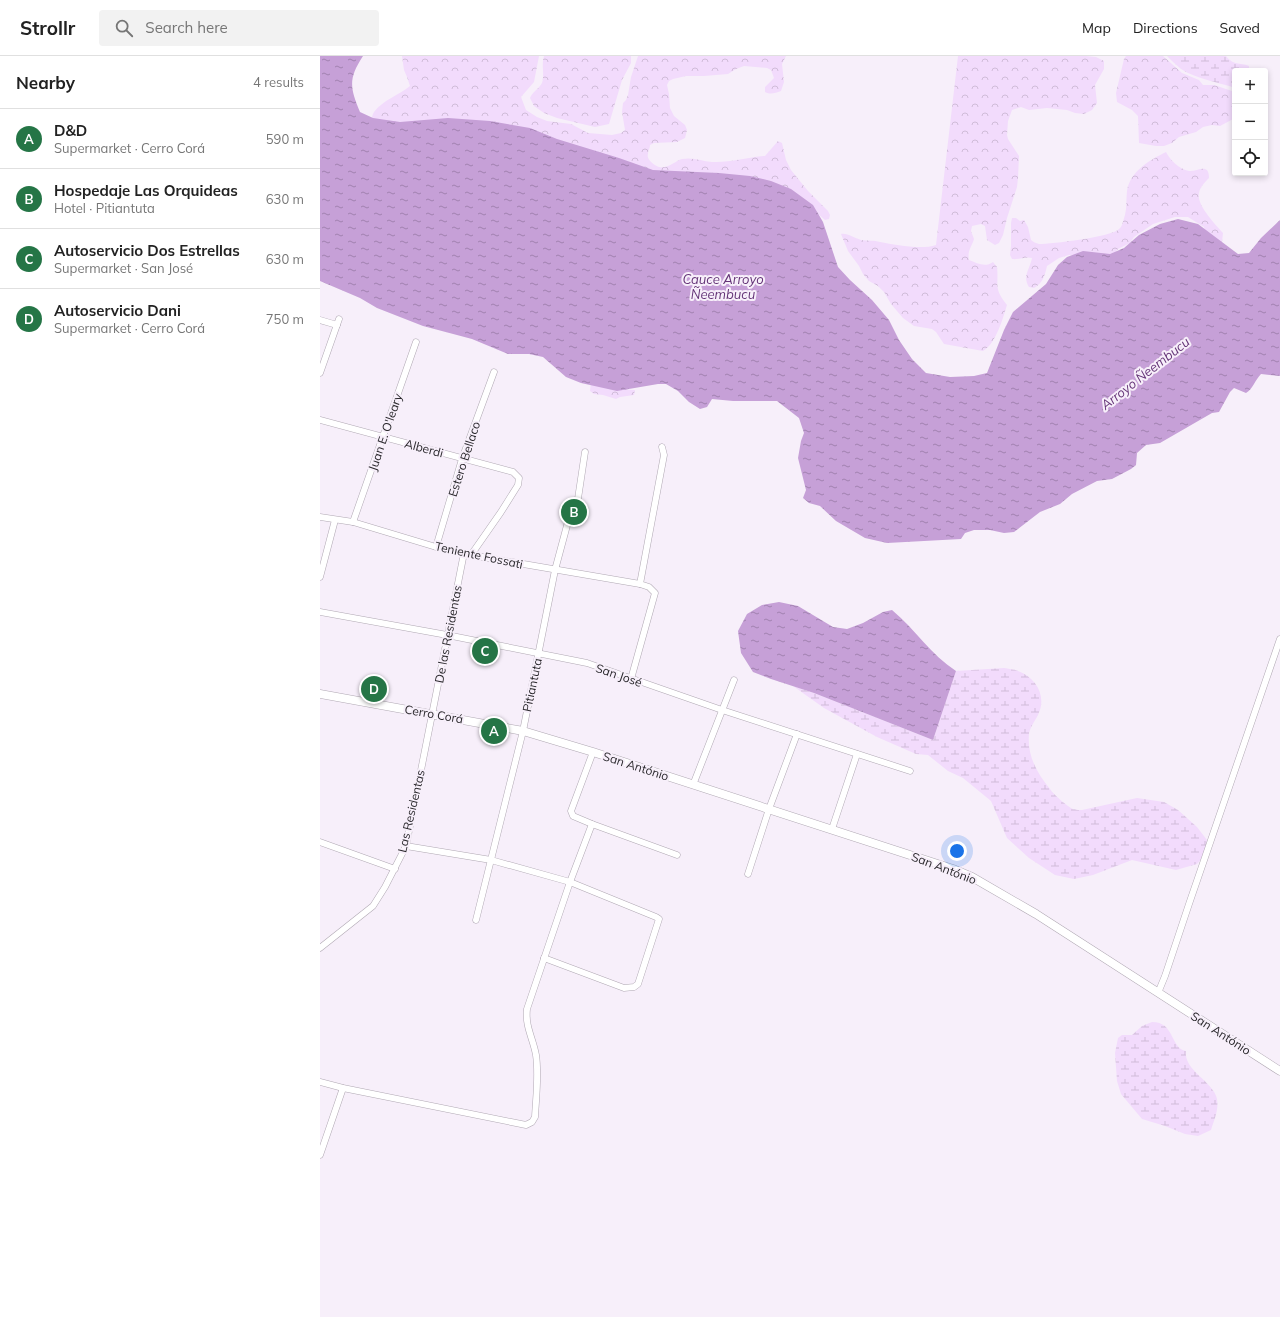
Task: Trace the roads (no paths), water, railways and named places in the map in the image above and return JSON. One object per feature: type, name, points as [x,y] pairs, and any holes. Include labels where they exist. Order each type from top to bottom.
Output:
[{"type":"street","points":[[320,320],[338,322],[320,374]]},
{"type":"street","name":"Juan E. O'leary","points":[[353,522],[416,342]]},
{"type":"street","name":"Estero Bellaco","points":[[436,546],[462,459],[494,372]]},
{"type":"street","name":"Alberdi","points":[[320,420],[513,472],[518,478],[518,485],[471,555]]},
{"type":"street","points":[[631,679],[655,593],[649,587],[640,584],[664,455],[662,447]]},
{"type":"street","name":"Pitiantuta","points":[[476,920],[523,731],[555,570],[569,518],[576,512],[585,452]]},
{"type":"street","name":"Teniente Fossati","points":[[320,517],[353,522],[471,555],[640,584]]},
{"type":"street","points":[[320,577],[335,520]]},
{"type":"street","name":"De las Residentas","points":[[432,714],[464,553]]},
{"type":"street","name":"San José","points":[[320,612],[447,635],[587,663],[722,710],[910,771]]},
{"type":"street","points":[[1158,993],[1280,640]]},
{"type":"street","points":[[693,785],[734,680]]},
{"type":"street","name":"Cerro Corá","points":[[320,694],[523,731],[593,752]]},
{"type":"street","name":"Las Residentas","points":[[320,948],[372,906],[395,869],[406,846],[432,714]]},
{"type":"street","points":[[748,874],[769,809],[797,734]]},
{"type":"street","points":[[593,752],[572,811],[573,816],[677,855]]},
{"type":"street","name":"San António","points":[[593,752],[832,829],[953,869],[972,877],[1036,914],[1280,1071]]},
{"type":"street","points":[[832,829],[857,754]]},
{"type":"street","points":[[320,1082],[343,1088],[526,1124],[532,1122],[535,1117],[537,1065],[534,1046],[526,1019],[527,1009],[570,882],[592,824]]},
{"type":"street","points":[[320,842],[395,869]]},
{"type":"street","points":[[406,846],[491,860],[570,882],[656,916],[659,919],[638,984],[634,988],[624,988],[544,958]]},
{"type":"street","points":[[320,1155],[343,1088]]},
{"type":"water","name":"Cauce Arroyo Ñeembucu","points":[[320,56],[363,56],[355,71],[352,84],[354,96],[360,112],[373,118],[400,122],[448,118],[490,121],[530,128],[557,139],[653,170],[750,176],[771,181],[791,189],[813,205],[823,222],[838,267],[872,300],[889,320],[899,340],[912,359],[926,373],[950,377],[974,376],[987,373],[1004,330],[1013,312],[1046,284],[1058,265],[1067,257],[1083,251],[1110,254],[1124,248],[1139,235],[1160,224],[1178,219],[1198,224],[1238,254],[1249,253],[1261,238],[1280,220],[1280,376],[1261,374],[1246,393],[1234,388],[1230,392],[1219,412],[1212,413],[1160,443],[1146,445],[1137,453],[1136,465],[1131,469],[1112,479],[1097,481],[1072,494],[1060,504],[1040,512],[1014,532],[1004,533],[990,530],[974,530],[965,533],[961,539],[887,543],[865,538],[836,521],[820,506],[809,503],[803,498],[806,490],[798,458],[804,433],[799,418],[777,401],[733,401],[712,399],[707,407],[700,409],[689,402],[678,391],[666,384],[617,391],[581,383],[566,377],[543,357],[529,354],[508,354],[472,339],[423,326],[377,308],[360,298],[320,281]]},
{"type":"water","points":[[779,602],[798,606],[833,627],[847,629],[863,623],[883,612],[892,610],[900,617],[931,650],[956,671],[933,740],[814,693],[753,672],[741,653],[738,631],[747,614],[762,605]]},
{"type":"place","name":"Hospedaje Las Orquideas","points":[[574,512]]},
{"type":"place","name":"Autoservicio Dos Estrellas","points":[[485,651]]},
{"type":"place","name":"Autoservicio Dani","points":[[374,689]]},
{"type":"place","name":"D&D","points":[[494,731]]},
{"type":"water label","name":"Arroyo Ñeembucu","points":[[1145,373]]}]
